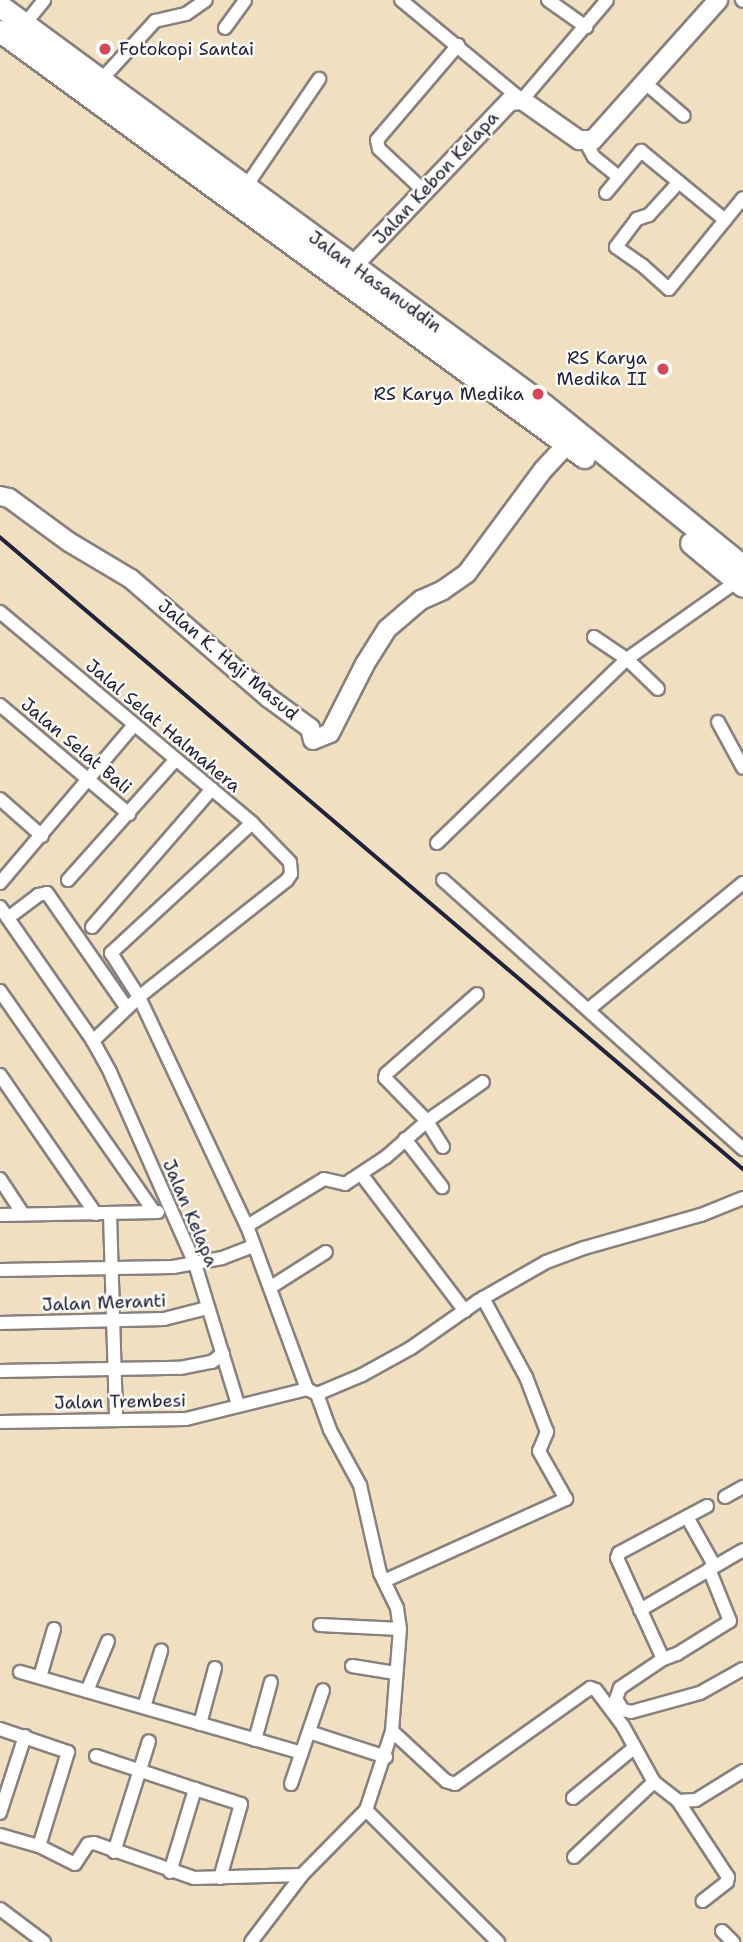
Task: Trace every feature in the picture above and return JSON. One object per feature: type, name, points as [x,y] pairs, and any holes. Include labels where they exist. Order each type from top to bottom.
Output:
[{"type":"highway","name":"Jalan Hasanuddin","points":[[0,6],[245,188],[347,272]]},
{"type":"highway","name":"Jalan Hasanuddin","points":[[0,31],[544,405],[575,441],[741,578]]},
{"type":"street","points":[[24,24],[44,0]]},
{"type":"street","points":[[101,80],[155,21],[186,14],[206,0]]},
{"type":"street","points":[[225,27],[245,0]]},
{"type":"street","points":[[401,0],[522,100],[585,141],[594,157],[619,177]]},
{"type":"street","points":[[548,0],[586,27]]},
{"type":"street","points":[[522,100],[607,0]]},
{"type":"street","points":[[585,141],[598,135],[718,0]]},
{"type":"street","points":[[425,192],[379,149],[377,140],[458,46]]},
{"type":"street","points":[[245,188],[319,79]]},
{"type":"street","points":[[644,82],[684,116]]},
{"type":"street","name":"Jalan Kebon Kelapa","points":[[347,272],[425,192],[497,112],[510,101],[522,100]]},
{"type":"street","points":[[607,193],[641,151],[725,219]]},
{"type":"street","points":[[679,182],[649,215],[638,219],[616,247],[645,267],[669,289],[743,198]]},
{"type":"street","name":"Jalan K. Haji Masud","points":[[0,496],[9,498],[68,542],[131,579],[269,698],[310,728],[313,740],[330,733],[365,664],[387,629],[421,600],[467,573],[543,470],[575,441]]},
{"type":"street","points":[[437,843],[627,659],[741,578]]},
{"type":"street","name":"Jalal Selat Halmahera","points":[[0,612],[252,823],[290,862],[291,874],[139,997]]},
{"type":"street","points":[[594,637],[627,659],[658,689]]},
{"type":"street","name":"Jalan Selat Bali","points":[[0,705],[130,814]]},
{"type":"street","points":[[718,722],[743,768]]},
{"type":"street","points":[[0,883],[134,725]]},
{"type":"street","points":[[68,880],[130,814],[176,759]]},
{"type":"street","points":[[92,928],[212,789]]},
{"type":"street","points":[[0,799],[42,836]]},
{"type":"street","points":[[251,1942],[302,1875],[366,1810],[386,1757],[392,1731],[400,1629],[397,1608],[384,1581],[360,1485],[312,1392],[247,1226],[139,997],[111,953],[252,823]]},
{"type":"street","points":[[443,880],[743,1149]]},
{"type":"street","points":[[589,1009],[743,883]]},
{"type":"street","points":[[8,918],[38,895],[47,894],[128,1008]]},
{"type":"street","name":"Jalan Kelapa","points":[[0,907],[93,1041],[134,1125],[169,1211],[195,1264],[238,1405]]},
{"type":"street","points":[[0,991],[154,1212]]},
{"type":"street","points":[[443,1147],[427,1121],[386,1078],[386,1074],[477,994]]},
{"type":"street","points":[[93,1041],[139,997]]},
{"type":"street","points":[[0,1074],[96,1214]]},
{"type":"street","points":[[247,1226],[324,1179],[345,1184],[483,1082]]},
{"type":"street","points":[[405,1139],[442,1187]]},
{"type":"street","points":[[361,1174],[466,1311]]},
{"type":"street","points":[[0,1179],[23,1214]]},
{"type":"street","name":"Jalan Trembesi","points":[[0,1422],[186,1419],[238,1405],[312,1392],[362,1375],[411,1348],[516,1276],[546,1262],[584,1248],[701,1215],[743,1198]]},
{"type":"street","points":[[0,1215],[169,1211]]},
{"type":"street","points":[[110,1214],[116,1420]]},
{"type":"street","points":[[0,1270],[173,1267],[195,1264],[254,1245]]},
{"type":"street","points":[[271,1287],[326,1252]]},
{"type":"street","points":[[384,1581],[566,1499],[540,1451],[547,1432],[526,1377],[484,1298]]},
{"type":"street","name":"Jalan Meranti","points":[[0,1323],[184,1317],[208,1308]]},
{"type":"street","points":[[0,1371],[197,1366],[223,1353]]},
{"type":"street","points":[[725,1497],[743,1487]]},
{"type":"street","points":[[663,1659],[617,1562],[618,1555],[707,1506]]},
{"type":"street","points":[[687,1517],[711,1567],[730,1621],[677,1654],[663,1659],[620,1688],[616,1699],[623,1710],[631,1712],[700,1693],[743,1669]]},
{"type":"street","points":[[640,1610],[743,1550]]},
{"type":"street","points":[[320,1625],[400,1629]]},
{"type":"street","points":[[40,1677],[54,1629]]},
{"type":"street","points":[[87,1691],[108,1641]]},
{"type":"street","points":[[144,1707],[161,1651]]},
{"type":"street","points":[[352,1666],[396,1672]]},
{"type":"street","points":[[200,1724],[215,1668]]},
{"type":"street","points":[[20,1672],[302,1753]]},
{"type":"street","points":[[255,1740],[271,1682]]},
{"type":"street","points":[[392,1731],[446,1781],[455,1784],[590,1688],[596,1690],[624,1726],[654,1782],[678,1801],[728,1877],[727,1882],[703,1902]]},
{"type":"street","points":[[291,1784],[323,1690]]},
{"type":"street","points":[[0,1728],[68,1752],[39,1846]]},
{"type":"street","points":[[309,1732],[386,1757]]},
{"type":"street","points":[[0,1813],[25,1736]]},
{"type":"street","points":[[114,1852],[149,1741]]},
{"type":"street","points":[[573,1798],[635,1747]]},
{"type":"street","points":[[96,1756],[241,1804],[220,1878]]},
{"type":"street","points":[[678,1801],[696,1800],[743,1771]]},
{"type":"street","points":[[574,1857],[654,1782]]},
{"type":"street","points":[[170,1872],[195,1789]]},
{"type":"street","points":[[366,1810],[498,1942]]},
{"type":"street","points":[[0,1835],[39,1846],[75,1864],[88,1844],[194,1878],[302,1875]]},
{"type":"street","points":[[0,1909],[44,1942]]},
{"type":"street","points":[[722,1931],[733,1942]]},
{"type":"railway","points":[[0,537],[743,1169]]},
{"type":"place","name":"Fotokopi Santai","points":[[105,49]]},
{"type":"place","name":"RS Karya Medika II","points":[[663,369]]},
{"type":"place","name":"RS Karya Medika","points":[[538,394]]}]
